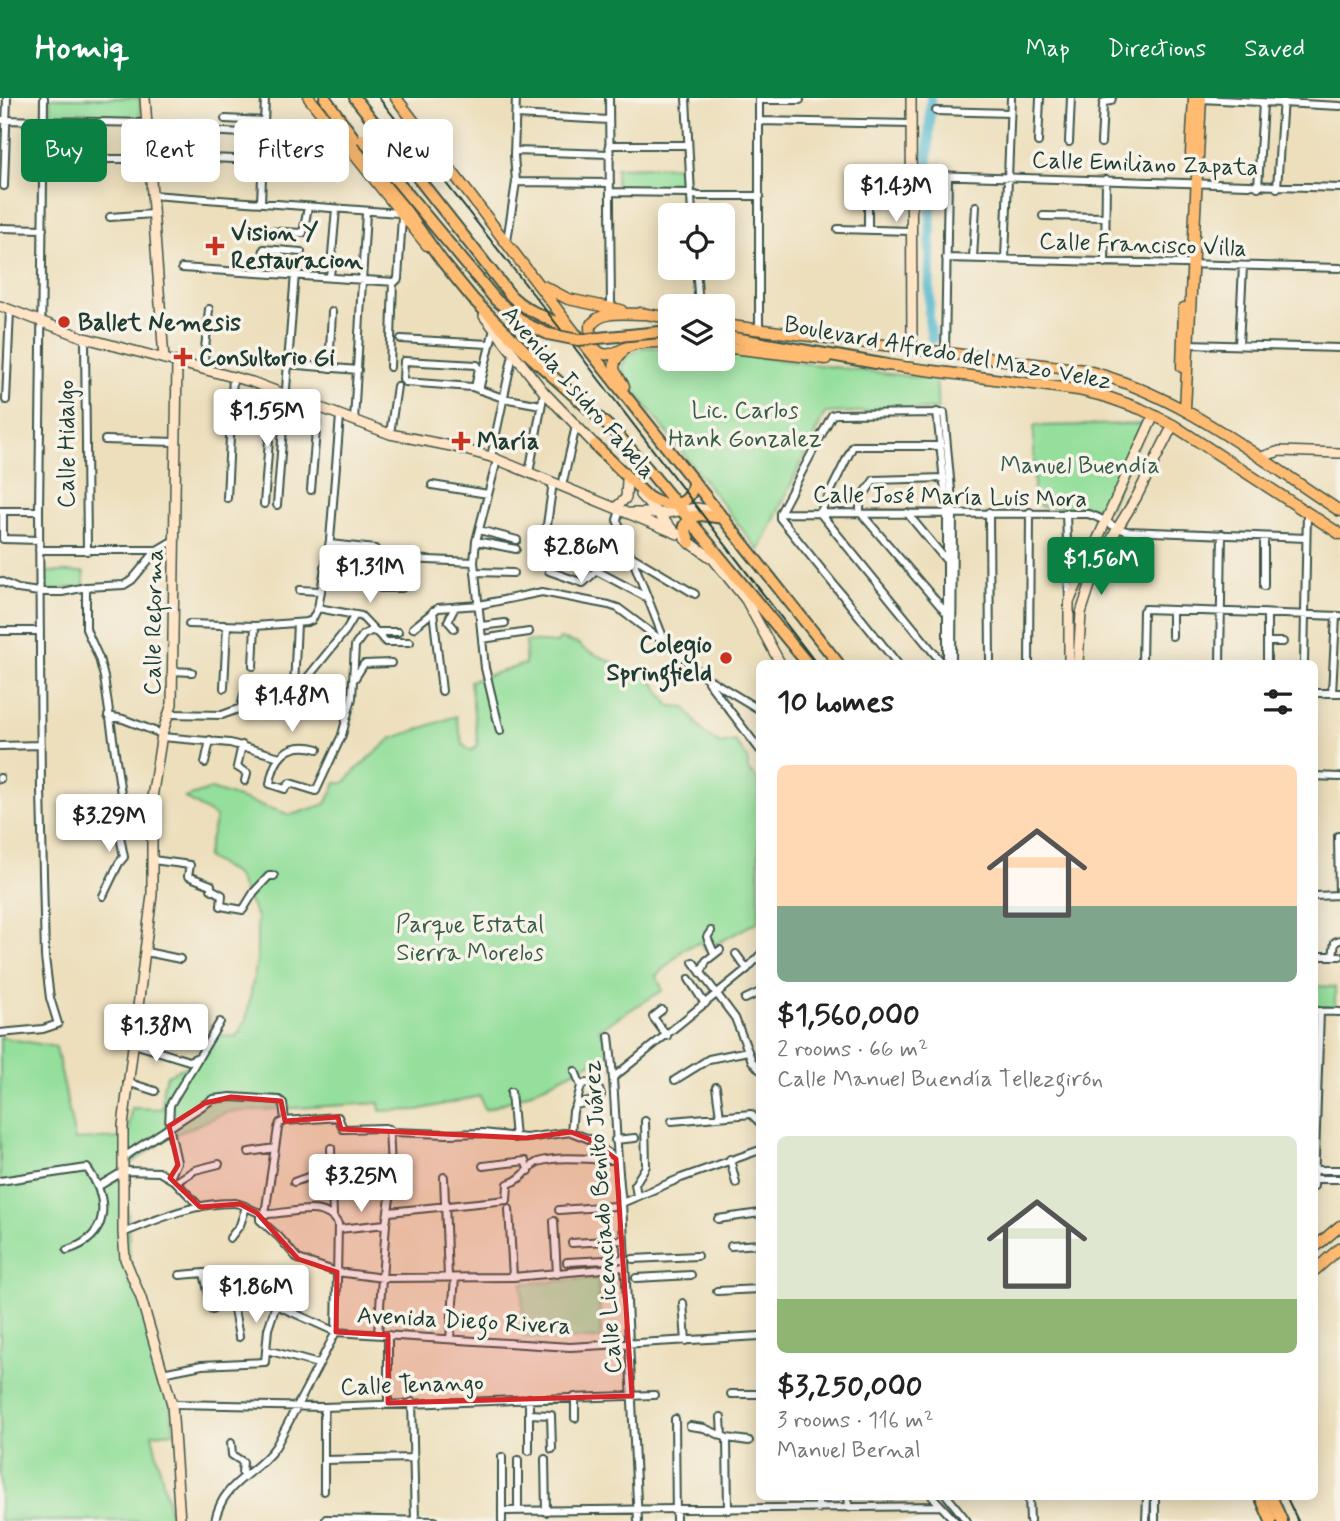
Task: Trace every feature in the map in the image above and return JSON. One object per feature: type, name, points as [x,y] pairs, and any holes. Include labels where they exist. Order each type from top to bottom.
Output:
[{"type":"highway","points":[[326,98],[496,300],[526,324],[556,337],[578,340],[658,332]]},
{"type":"highway","points":[[326,98],[442,261],[473,299]]},
{"type":"highway","points":[[355,98],[372,119]]},
{"type":"highway","points":[[421,182],[511,296],[525,308],[561,324],[578,336]]},
{"type":"highway","name":"Avenida Isidro Fabela","points":[[473,299],[531,357],[603,420],[646,467],[713,554],[804,660]]},
{"type":"highway","name":"Avenida Isidro Fabela","points":[[578,336],[836,660]]},
{"type":"highway","name":"Boulevard Alfredo del Mazo Velez","points":[[735,337],[887,365]]},
{"type":"highway","points":[[595,445],[648,497],[681,511],[701,515],[721,514]]},
{"type":"highway","points":[[693,480],[690,497],[681,511],[684,528],[694,545],[713,554]]},
{"type":"highway","points":[[1262,1500],[1272,1521]]},
{"type":"highway","points":[[1273,1500],[1282,1521]]},
{"type":"main road","points":[[145,98],[146,119]]},
{"type":"main road","points":[[309,98],[400,215],[442,261]]},
{"type":"main road","points":[[396,98],[413,119]]},
{"type":"main road","points":[[911,98],[912,349]]},
{"type":"main road","points":[[1185,409],[1198,98]]},
{"type":"main road","points":[[453,170],[578,336]]},
{"type":"main road","points":[[151,182],[164,359]]},
{"type":"main road","points":[[532,276],[558,295],[658,316]]},
{"type":"main road","name":"Avenida Isidro Fabela","points":[[473,299],[544,392],[656,514],[694,545]]},
{"type":"main road","points":[[0,306],[85,338],[273,389],[390,434],[494,458],[678,534]]},
{"type":"main road","points":[[643,314],[609,314],[598,317],[593,321],[589,337],[596,351],[606,354],[623,351],[635,344],[658,343]]},
{"type":"main road","name":"Boulevard Alfredo del Mazo Velez","points":[[735,327],[1084,370],[1132,383],[1185,409],[1340,511]]},
{"type":"main road","points":[[1172,402],[1181,390],[1186,344]]},
{"type":"main road","points":[[735,347],[887,365]]},
{"type":"main road","points":[[623,351],[615,361],[615,372],[649,424]]},
{"type":"main road","name":"Calle Reforma","points":[[177,363],[170,714],[162,736],[152,798],[153,860],[146,952],[123,1126],[123,1233],[125,1259],[141,1298],[172,1404],[180,1521]]},
{"type":"main road","name":"Boulevard Alfredo del Mazo Velez","points":[[887,365],[1077,390],[1107,397],[1173,425],[1340,534]]},
{"type":"main road","points":[[1069,660],[1069,601],[1154,415]]},
{"type":"main road","points":[[1078,660],[1079,626],[1094,573],[1173,425]]},
{"type":"main road","points":[[1261,457],[1280,451],[1340,453]]},
{"type":"main road","points":[[1283,498],[1294,492],[1291,478]]},
{"type":"main road","points":[[620,510],[626,498],[627,480]]},
{"type":"main road","points":[[1307,512],[1307,501],[1320,498]]},
{"type":"main road","points":[[620,510],[656,514],[681,511]]},
{"type":"main road","name":"Avenida Isidro Fabela","points":[[713,554],[750,605],[778,660]]},
{"type":"main road","points":[[1318,1245],[1340,1226]]},
{"type":"main road","points":[[1318,1267],[1340,1248]]},
{"type":"street","points":[[4,186],[3,120],[6,98]]},
{"type":"street","points":[[44,98],[44,119]]},
{"type":"street","points":[[265,98],[265,119]]},
{"type":"street","points":[[507,241],[516,183],[516,98]]},
{"type":"street","points":[[609,98],[611,307]]},
{"type":"street","points":[[686,98],[691,203]]},
{"type":"street","points":[[1005,259],[1011,98]]},
{"type":"street","points":[[1038,142],[1040,98]]},
{"type":"street","points":[[1069,142],[1071,98]]},
{"type":"street","points":[[1101,143],[1103,103],[1111,101],[1112,98]]},
{"type":"street","points":[[1198,98],[1340,106]]},
{"type":"street","points":[[759,330],[759,99],[800,100]]},
{"type":"street","points":[[1277,188],[1283,101]]},
{"type":"street","points":[[1258,187],[1263,103]]},
{"type":"street","points":[[936,111],[1010,113]]},
{"type":"street","points":[[516,115],[609,120]]},
{"type":"street","points":[[225,119],[234,119]]},
{"type":"street","points":[[3,120],[21,120]]},
{"type":"street","points":[[759,121],[911,124]]},
{"type":"street","points":[[610,145],[688,145]]},
{"type":"street","points":[[514,151],[610,154]]},
{"type":"street","name":"Calle Emiliano Zapata","points":[[932,175],[1340,188]]},
{"type":"street","points":[[945,353],[948,176]]},
{"type":"street","points":[[1105,263],[1106,179]]},
{"type":"street","points":[[0,1033],[43,1029],[58,1024],[50,998],[45,957],[41,746],[39,511],[43,182]]},
{"type":"street","points":[[261,203],[262,182]]},
{"type":"street","points":[[516,183],[610,183]]},
{"type":"street","points":[[610,192],[760,196]]},
{"type":"street","points":[[152,195],[400,215],[390,367]]},
{"type":"street","points":[[868,200],[868,230]]},
{"type":"street","points":[[973,258],[976,206]]},
{"type":"street","points":[[263,232],[303,233],[308,207]]},
{"type":"street","points":[[330,276],[336,209]]},
{"type":"street","points":[[354,421],[366,212]]},
{"type":"street","points":[[110,217],[153,214]]},
{"type":"street","points":[[1043,216],[1105,217]]},
{"type":"street","points":[[0,228],[43,229]]},
{"type":"street","points":[[838,229],[911,231]]},
{"type":"street","points":[[261,271],[264,249],[301,252]]},
{"type":"street","name":"Calle Francisco Villa","points":[[946,258],[1340,268]]},
{"type":"street","points":[[1239,345],[1243,266]]},
{"type":"street","points":[[181,268],[395,281]]},
{"type":"street","points":[[276,505],[295,273]]},
{"type":"street","points":[[203,369],[209,309]]},
{"type":"street","points":[[6,400],[10,310]]},
{"type":"street","points":[[329,368],[332,312]]},
{"type":"street","points":[[477,389],[494,329]]},
{"type":"street","name":"Calle Hidalgo","points":[[85,338],[87,551]]},
{"type":"street","points":[[401,339],[488,344]]},
{"type":"street","points":[[1186,344],[1340,348]]},
{"type":"street","points":[[500,731],[485,668],[474,562],[513,354]]},
{"type":"street","points":[[477,389],[477,365],[404,361],[405,382],[477,389],[503,398],[541,405]]},
{"type":"street","points":[[286,364],[358,370]]},
{"type":"street","points":[[227,498],[233,376]]},
{"type":"street","points":[[390,434],[397,386]]},
{"type":"street","points":[[264,504],[273,389]]},
{"type":"street","points":[[529,472],[544,392]]},
{"type":"street","points":[[311,490],[318,408]]},
{"type":"street","points":[[941,412],[941,446],[950,512],[946,561],[950,615]]},
{"type":"street","points":[[941,412],[950,512],[950,660]]},
{"type":"street","points":[[895,660],[780,516],[834,414],[941,412]]},
{"type":"street","points":[[189,624],[255,626],[307,622],[314,618],[330,544],[341,416]]},
{"type":"street","points":[[562,486],[576,426]]},
{"type":"street","points":[[105,440],[176,442]]},
{"type":"street","points":[[940,660],[820,513],[853,446],[941,446]]},
{"type":"street","points":[[944,478],[874,480],[860,500],[860,512],[950,615]]},
{"type":"street","points":[[552,482],[546,532],[631,556],[695,594]]},
{"type":"street","points":[[432,485],[488,494]]},
{"type":"street","points":[[620,510],[617,520],[666,644]]},
{"type":"street","points":[[39,511],[1,511],[4,539],[39,540]]},
{"type":"street","name":"Calle José María Luis Mora","points":[[780,516],[860,512],[1093,514],[1117,529]]},
{"type":"street","points":[[989,512],[990,660]]},
{"type":"street","points":[[1029,660],[1030,512]]},
{"type":"street","points":[[1304,660],[1307,512]]},
{"type":"street","points":[[907,513],[946,561]]},
{"type":"street","points":[[1066,513],[1069,601]]},
{"type":"street","points":[[1117,529],[1306,538]]},
{"type":"street","points":[[479,530],[517,540]]},
{"type":"street","points":[[1220,660],[1222,534]]},
{"type":"street","points":[[1264,537],[1264,586]]},
{"type":"street","points":[[0,581],[18,589],[39,592],[127,584],[157,550],[174,540]]},
{"type":"street","points":[[477,541],[516,549]]},
{"type":"street","points":[[330,544],[375,549]]},
{"type":"street","points":[[39,550],[157,550]]},
{"type":"street","points":[[380,588],[402,588],[403,563],[406,559],[474,562]]},
{"type":"street","points":[[324,567],[359,569]]},
{"type":"street","points":[[549,571],[583,583],[595,572],[599,572],[646,597]]},
{"type":"street","points":[[475,572],[513,573]]},
{"type":"street","points":[[86,587],[86,629],[102,668],[121,794],[122,821],[119,831],[124,857],[103,896]]},
{"type":"street","points":[[300,590],[320,591]]},
{"type":"street","points":[[413,628],[438,608],[479,605],[535,593],[557,594],[618,608],[704,676],[756,708]]},
{"type":"street","points":[[454,628],[448,621],[455,607]]},
{"type":"street","points":[[318,608],[364,618],[386,642],[410,642]]},
{"type":"street","points":[[1142,660],[1143,609],[1338,616],[1336,693],[1318,693]]},
{"type":"street","points":[[1172,610],[1172,636]]},
{"type":"street","points":[[433,611],[442,691]]},
{"type":"street","points":[[1267,614],[1267,660]]},
{"type":"street","points":[[170,714],[217,715],[236,712],[242,706],[244,694],[268,694],[279,683],[306,680],[355,615]]},
{"type":"street","points":[[297,623],[290,706],[297,711]]},
{"type":"street","points":[[481,626],[505,623]]},
{"type":"street","points":[[224,688],[227,626]]},
{"type":"street","points":[[253,666],[255,626]]},
{"type":"street","points":[[0,631],[40,631]]},
{"type":"street","points":[[318,749],[306,747],[286,750],[280,757],[270,784],[285,789],[290,783],[315,792],[342,735],[352,698],[355,646],[363,635],[374,631],[398,632]]},
{"type":"street","points":[[482,639],[529,632]]},
{"type":"street","points":[[1267,642],[1283,642]]},
{"type":"street","points":[[353,683],[364,664],[391,663]]},
{"type":"street","points":[[172,671],[192,672]]},
{"type":"street","points":[[704,676],[756,745]]},
{"type":"street","points":[[293,691],[303,695]]},
{"type":"street","points":[[108,716],[123,719],[162,736],[242,745],[280,757]]},
{"type":"street","points":[[205,763],[210,740]]},
{"type":"street","points":[[242,745],[237,767],[247,773],[245,781]]},
{"type":"street","points":[[0,746],[41,746]]},
{"type":"street","points":[[1318,776],[1340,777]]},
{"type":"street","points":[[122,821],[136,831],[152,836]]},
{"type":"street","points":[[1318,896],[1339,895],[1338,840]]},
{"type":"street","points":[[153,860],[190,864],[188,876],[211,885],[211,889],[222,895],[220,905],[242,911],[254,892],[269,876],[274,876]]},
{"type":"street","points":[[701,973],[706,961],[717,952],[707,937],[711,931]]},
{"type":"street","points":[[1318,956],[1337,956],[1335,942],[1340,940]]},
{"type":"street","points":[[146,952],[180,959]]},
{"type":"street","points":[[736,954],[747,969]]},
{"type":"street","points":[[614,1077],[667,1036],[756,959]]},
{"type":"street","points":[[693,962],[735,1017],[756,1064]]},
{"type":"street","points":[[689,979],[705,1004]]},
{"type":"street","points":[[745,999],[756,993]]},
{"type":"street","points":[[662,1010],[654,1019],[667,1036]]},
{"type":"street","points":[[1318,1011],[1340,1012]]},
{"type":"street","points":[[173,1180],[177,1162],[169,1126],[169,1110],[173,1098],[220,1022]]},
{"type":"street","points":[[136,1027],[155,1029]]},
{"type":"street","name":"Calle Licenciado Benito Juárez","points":[[610,1036],[615,1140],[624,1240],[629,1259],[625,1267],[638,1521]]},
{"type":"street","points":[[134,1044],[189,1061],[200,1057]]},
{"type":"street","points":[[675,1080],[709,1059],[748,1051]]},
{"type":"street","points":[[571,1132],[573,1111],[581,1086],[575,1071]]},
{"type":"street","points":[[127,1082],[155,1091]]},
{"type":"street","points":[[576,1105],[596,1100],[601,1095],[592,1085],[586,1083],[581,1086]]},
{"type":"street","points":[[716,1087],[720,1116]]},
{"type":"street","points":[[511,1093],[515,1138]]},
{"type":"street","points":[[124,1157],[213,1099],[252,1097],[283,1102],[285,1121]]},
{"type":"street","points":[[672,1121],[751,1114],[756,1119]]},
{"type":"street","points":[[617,1160],[589,1139],[571,1132],[515,1138],[483,1133],[343,1129],[338,1117],[285,1121],[278,1124],[261,1222],[279,1237],[294,1256],[337,1272],[383,1278],[513,1277],[625,1267]]},
{"type":"street","points":[[637,1196],[635,1184],[646,1166],[645,1121]]},
{"type":"street","points":[[379,1334],[386,1224],[392,1186],[389,1129]]},
{"type":"street","points":[[615,1140],[635,1138]]},
{"type":"street","points":[[249,1153],[275,1148]]},
{"type":"street","points":[[215,1521],[229,1490],[272,1452],[336,1332],[339,1229],[333,1217],[331,1148]]},
{"type":"street","points":[[559,1210],[608,1207],[622,1203],[756,1151]]},
{"type":"street","points":[[730,1159],[736,1184]]},
{"type":"street","points":[[484,1166],[525,1160],[529,1171]]},
{"type":"street","points":[[389,1212],[507,1200],[508,1184],[517,1181],[535,1163],[548,1160],[617,1160]]},
{"type":"street","points":[[173,1180],[195,1170],[219,1164]]},
{"type":"street","points":[[0,1181],[84,1167],[89,1170],[99,1186],[101,1216],[97,1229],[82,1245],[67,1250]]},
{"type":"street","points":[[1318,1170],[1340,1170]]},
{"type":"street","points":[[99,1186],[124,1171],[156,1172],[173,1180],[200,1207]]},
{"type":"street","points":[[293,1182],[308,1177],[333,1175]]},
{"type":"street","points":[[444,1177],[451,1278],[450,1339]]},
{"type":"street","points":[[1318,1179],[1340,1179]]},
{"type":"street","points":[[334,1189],[347,1188]]},
{"type":"street","points":[[123,1233],[174,1213],[232,1203],[263,1214],[303,1210],[333,1217]]},
{"type":"street","points":[[230,1238],[240,1225],[246,1207]]},
{"type":"street","points":[[509,1209],[513,1277]]},
{"type":"street","points":[[718,1219],[756,1214]]},
{"type":"street","points":[[554,1221],[556,1274]]},
{"type":"street","points":[[339,1229],[386,1224]]},
{"type":"street","points":[[572,1243],[624,1240]]},
{"type":"street","points":[[732,1245],[756,1244]]},
{"type":"street","points":[[567,1262],[697,1256]]},
{"type":"street","points":[[204,1273],[212,1310]]},
{"type":"street","name":"Avenida Diego Rivera","points":[[180,1275],[204,1273],[222,1276],[276,1305],[336,1332],[570,1347],[756,1336]]},
{"type":"street","points":[[636,1278],[691,1275]]},
{"type":"street","points":[[238,1284],[233,1304],[239,1337]]},
{"type":"street","points":[[717,1291],[756,1289]]},
{"type":"street","points":[[683,1303],[686,1341]]},
{"type":"street","points":[[162,1373],[202,1365],[263,1363],[268,1329],[276,1305]]},
{"type":"street","points":[[388,1335],[388,1403]]},
{"type":"street","points":[[267,1350],[318,1364]]},
{"type":"street","points":[[732,1394],[756,1394]]},
{"type":"street","name":"Calle Tenango","points":[[172,1404],[324,1407],[653,1395]]},
{"type":"street","points":[[575,1397],[575,1418]]},
{"type":"street","points":[[529,1398],[529,1451]]},
{"type":"street","points":[[412,1402],[415,1520]]},
{"type":"street","points":[[324,1407],[324,1491]]},
{"type":"street","points":[[529,1414],[551,1415],[552,1449]]},
{"type":"street","points":[[721,1417],[728,1510]]},
{"type":"street","points":[[675,1419],[676,1521]]},
{"type":"street","points":[[690,1426],[704,1428],[724,1437],[749,1441]]},
{"type":"street","points":[[231,1443],[232,1455],[243,1460],[242,1472]]},
{"type":"street","points":[[502,1457],[502,1521]]},
{"type":"street","points":[[324,1460],[414,1458]]},
{"type":"street","points":[[545,1459],[546,1511]]},
{"type":"street","points":[[518,1460],[519,1511]]},
{"type":"street","points":[[818,1500],[818,1509]]},
{"type":"street","points":[[848,1500],[849,1508]]},
{"type":"street","points":[[936,1500],[955,1521]]},
{"type":"street","points":[[950,1500],[967,1521]]},
{"type":"street","points":[[1029,1500],[1030,1521]]},
{"type":"street","points":[[1146,1521],[1147,1500]]},
{"type":"street","points":[[1154,1521],[1155,1500]]},
{"type":"street","points":[[502,1511],[941,1506]]},
{"type":"street","points":[[531,1511],[531,1521]]},
{"type":"street","points":[[568,1512],[568,1521]]},
{"type":"street","points":[[326,1519],[435,1521]]},
{"type":"highlighted area","points":[[231,1097],[281,1101],[285,1121],[338,1117],[341,1129],[526,1138],[571,1132],[589,1139],[616,1159],[632,1396],[388,1403],[388,1335],[336,1332],[337,1272],[298,1259],[257,1213],[240,1204],[200,1207],[170,1178],[178,1165],[169,1126],[205,1103]]},
{"type":"green space","points":[[50,98],[139,98],[141,118],[51,118]]},
{"type":"green space","points":[[685,166],[688,188],[616,190],[616,168]]},
{"type":"green space","name":"Lic. Carlos Hank Gonzalez","points":[[644,347],[658,348],[658,371],[735,371],[735,355],[936,380],[938,409],[825,413],[759,551],[620,372],[626,357]]},
{"type":"green space","name":"Manuel Buendia","points":[[1144,424],[1141,431],[1143,432],[1109,508],[1041,507],[1034,504],[1034,426]]},
{"type":"green space","points":[[45,572],[84,572],[84,586],[45,591]]},
{"type":"green space","name":"Parque Estatal Sierra Morelos","points":[[560,639],[578,644],[585,650],[651,679],[670,706],[685,707],[704,733],[720,744],[735,741],[748,759],[748,770],[756,777],[756,923],[705,950],[700,942],[684,949],[656,976],[663,990],[599,1029],[613,1052],[523,1096],[485,1110],[480,1096],[418,1110],[380,1111],[379,1103],[227,1112],[169,1137],[130,1164],[127,1204],[131,1287],[140,1293],[170,1401],[174,1432],[152,1434],[172,1521],[0,1521],[0,1037],[56,1047],[75,1140],[128,1138],[131,1108],[170,1109],[172,1105],[162,1107],[167,1075],[202,1060],[217,1035],[237,1037],[246,1020],[257,960],[257,917],[236,875],[206,857],[216,817],[185,798],[211,789],[291,815],[326,804],[336,783],[344,783],[391,739],[456,716],[463,745],[471,751],[478,745],[470,681],[525,664],[526,641],[557,643]]},
{"type":"green space","points":[[1318,986],[1335,987],[1335,1009],[1318,1008]]},
{"type":"green space","points":[[598,1278],[601,1339],[523,1338],[522,1284]]},
{"type":"waterway","points":[[931,98],[927,176],[931,208],[929,319],[932,339]]},
{"type":"railway","points":[[379,98],[555,322],[814,660]]},
{"type":"railway","points":[[1288,1500],[1298,1521]]},
{"type":"place","name":"Vision Y Restauracion","points":[[215,246]]},
{"type":"place","name":"Ballet Nemesis","points":[[64,322]]},
{"type":"place","name":"Consultorio Gi","points":[[183,357]]},
{"type":"place","name":"María","points":[[461,441]]},
{"type":"place","name":"Colegio Springfield","points":[[726,658]]}]
